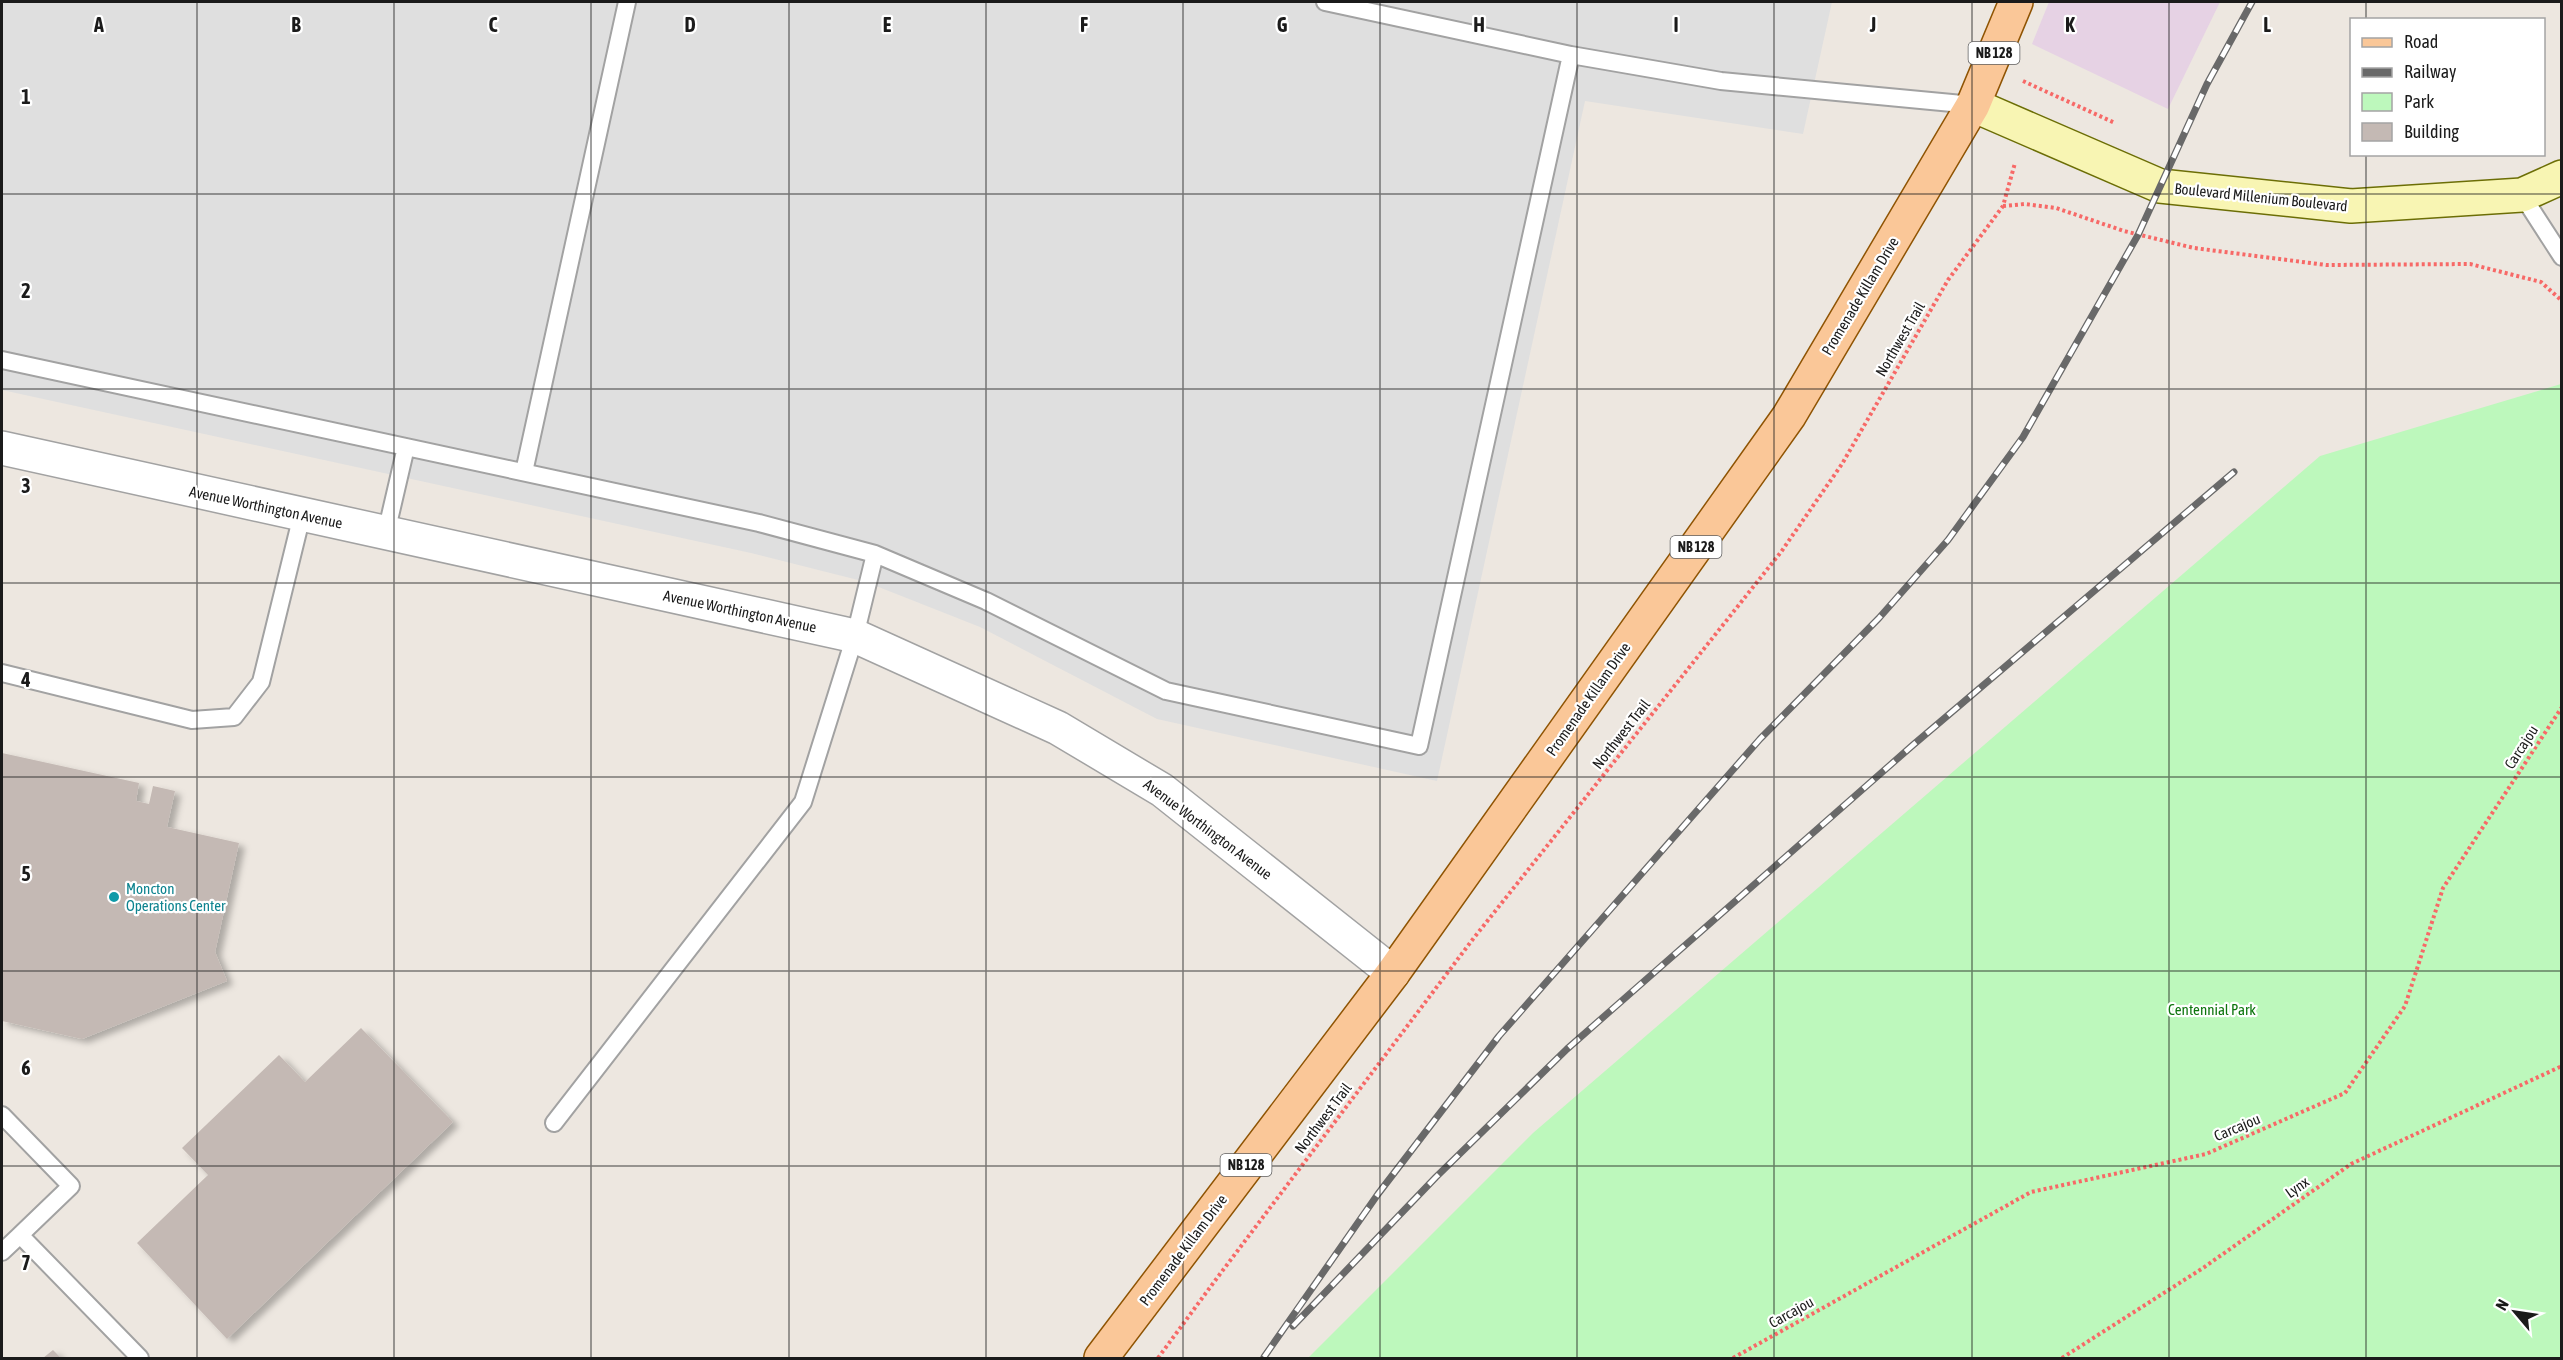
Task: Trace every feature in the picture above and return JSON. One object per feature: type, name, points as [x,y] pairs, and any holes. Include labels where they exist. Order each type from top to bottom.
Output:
[{"type":"main road","name":"Promenade Killam Drive","points":[[1101,1359],[1393,973],[1789,416],[1973,105],[2016,2]]},
{"type":"main road","name":"Boulevard Millenium Boulevard","points":[[1973,105],[2160,186],[2351,206],[2522,195],[2562,177]]},
{"type":"street","name":"Avenue Worthington Avenue","points":[[2,448],[855,636],[1058,729],[1162,790],[1393,973]]},
{"type":"lane","points":[[524,472],[627,2]]},
{"type":"lane","points":[[1325,2],[1571,55],[1721,81],[1973,105]]},
{"type":"lane","points":[[2,360],[759,523],[875,554],[986,601],[1166,691],[1419,746],[1571,55]]},
{"type":"lane","points":[[2522,195],[2562,257]]},
{"type":"lane","points":[[386,533],[406,447]]},
{"type":"lane","points":[[2,673],[192,720],[234,717],[261,682],[302,515]]},
{"type":"lane","points":[[554,1123],[803,802],[855,636],[875,554]]},
{"type":"lane","points":[[2,1115],[71,1186],[2,1252]]},
{"type":"lane","points":[[20,1235],[140,1359]]},
{"type":"path","name":"Northwest Trail","points":[[1158,1359],[1466,949],[1781,552],[1842,464],[1948,280],[2003,206],[2026,128],[2042,90]]},
{"type":"path","points":[[2003,206],[2025,204],[2056,208],[2124,231],[2194,248],[2326,265],[2470,264],[2541,282],[2562,301]]},
{"type":"path","name":"Carcajou","points":[[1732,1359],[2031,1192],[2206,1154],[2346,1093],[2405,1006],[2443,888],[2562,707]]},
{"type":"path","name":"Lynx","points":[[2062,1359],[2203,1268],[2351,1164],[2562,1066]]},
{"type":"shaded area","points":[[2,2],[1832,2],[1803,134],[1585,101],[1437,781],[1157,719],[980,627],[866,582],[751,553],[2,390]]},
{"type":"shaded area","points":[[2049,2],[2220,2],[2168,109],[2032,44]]},
{"type":"green space","name":"Centennial Park","points":[[2561,384],[2561,1358],[1308,1358],[1533,1133],[2320,456]]},
{"type":"building","name":"Moncton Operations Center","points":[[2,753],[139,783],[136,801],[149,804],[153,786],[175,791],[167,827],[239,843],[215,952],[227,981],[82,1039],[2,1021]]},
{"type":"building","points":[[361,1028],[453,1122],[227,1339],[137,1243],[208,1175],[182,1148],[279,1055],[305,1082]]},
{"type":"building","points":[[53,1350],[61,1358],[43,1358]]},
{"type":"railway","points":[[1264,1357],[1378,1194],[1499,1036],[1760,739],[1879,618],[1948,540],[2023,437],[2138,235],[2207,84],[2252,2]]},
{"type":"railway","points":[[1293,1326],[1436,1177],[1567,1049],[1913,745],[2234,472]]},
{"type":"place","name":"Moncton Operations Center","points":[[114,897]]}]
